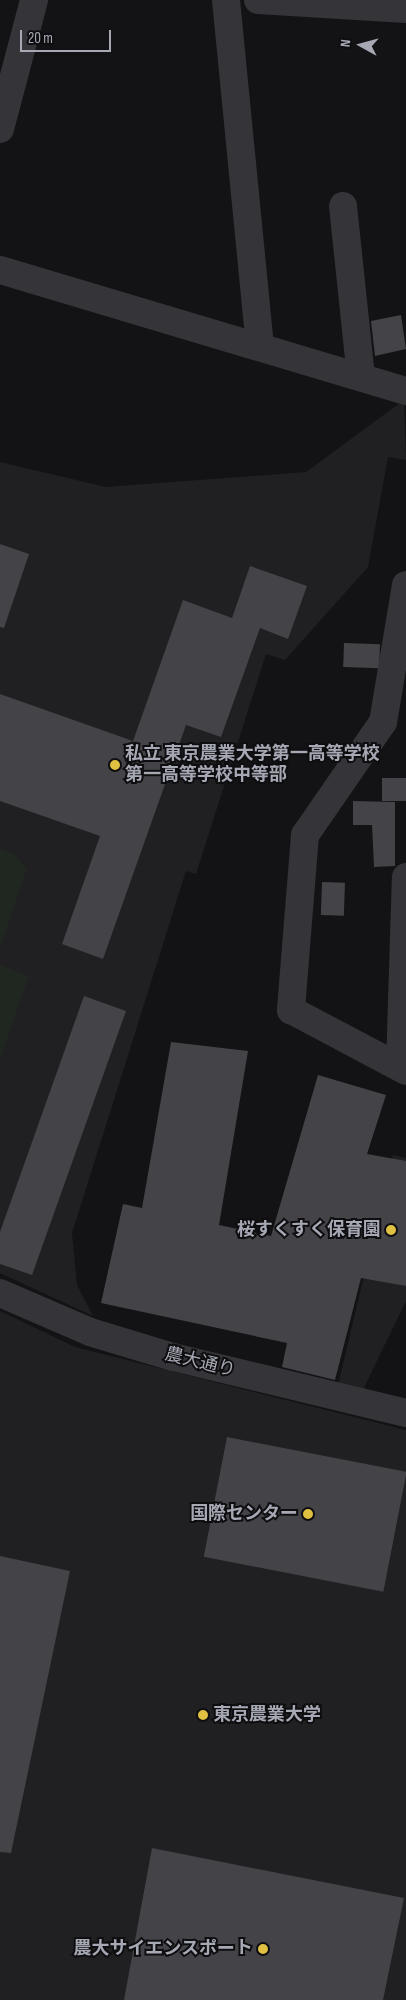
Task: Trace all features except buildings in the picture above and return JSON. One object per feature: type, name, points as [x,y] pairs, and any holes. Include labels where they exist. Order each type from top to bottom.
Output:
[{"type":"street","points":[[0,129],[34,0]]},
{"type":"street","points":[[226,0],[260,344]]},
{"type":"street","points":[[258,0],[406,9]]},
{"type":"street","points":[[343,206],[361,376]]},
{"type":"street","points":[[0,270],[260,344],[406,391]]},
{"type":"street","points":[[406,585],[383,722],[305,835],[291,1010],[403,1068],[406,877]]},
{"type":"street","name":"農大通り","points":[[0,1293],[90,1332],[173,1357],[406,1414]]},
{"type":"shaded area","name":"私立 東京農業大学第一高等学校 第一高等学校中等部","points":[[404,400],[406,460],[388,457],[368,567],[285,660],[266,654],[196,874],[186,871],[72,1233],[77,1285],[93,1316],[0,1273],[0,462],[106,487],[306,472]]},
{"type":"shaded area","points":[[0,849],[15,855],[27,869],[0,948]]},
{"type":"shaded area","points":[[0,965],[29,976],[0,1059]]},
{"type":"shaded area","name":"桜すくすく保育園","points":[[393,1155],[406,1158],[406,1301],[361,1394],[337,1389]]},
{"type":"shaded area","name":"東京農業大学","points":[[0,1311],[75,1347],[406,1430],[406,2000],[0,2000]]},
{"type":"place","name":"私立 東京農業大学第一高等学校 第一高等学校中等部","points":[[115,765]]},
{"type":"place","name":"桜すくすく保育園","points":[[391,1230]]},
{"type":"place","name":"国際センター","points":[[308,1514]]},
{"type":"place","name":"東京農業大学","points":[[203,1715]]},
{"type":"place","name":"農大サイエンスポート","points":[[263,1949]]}]
